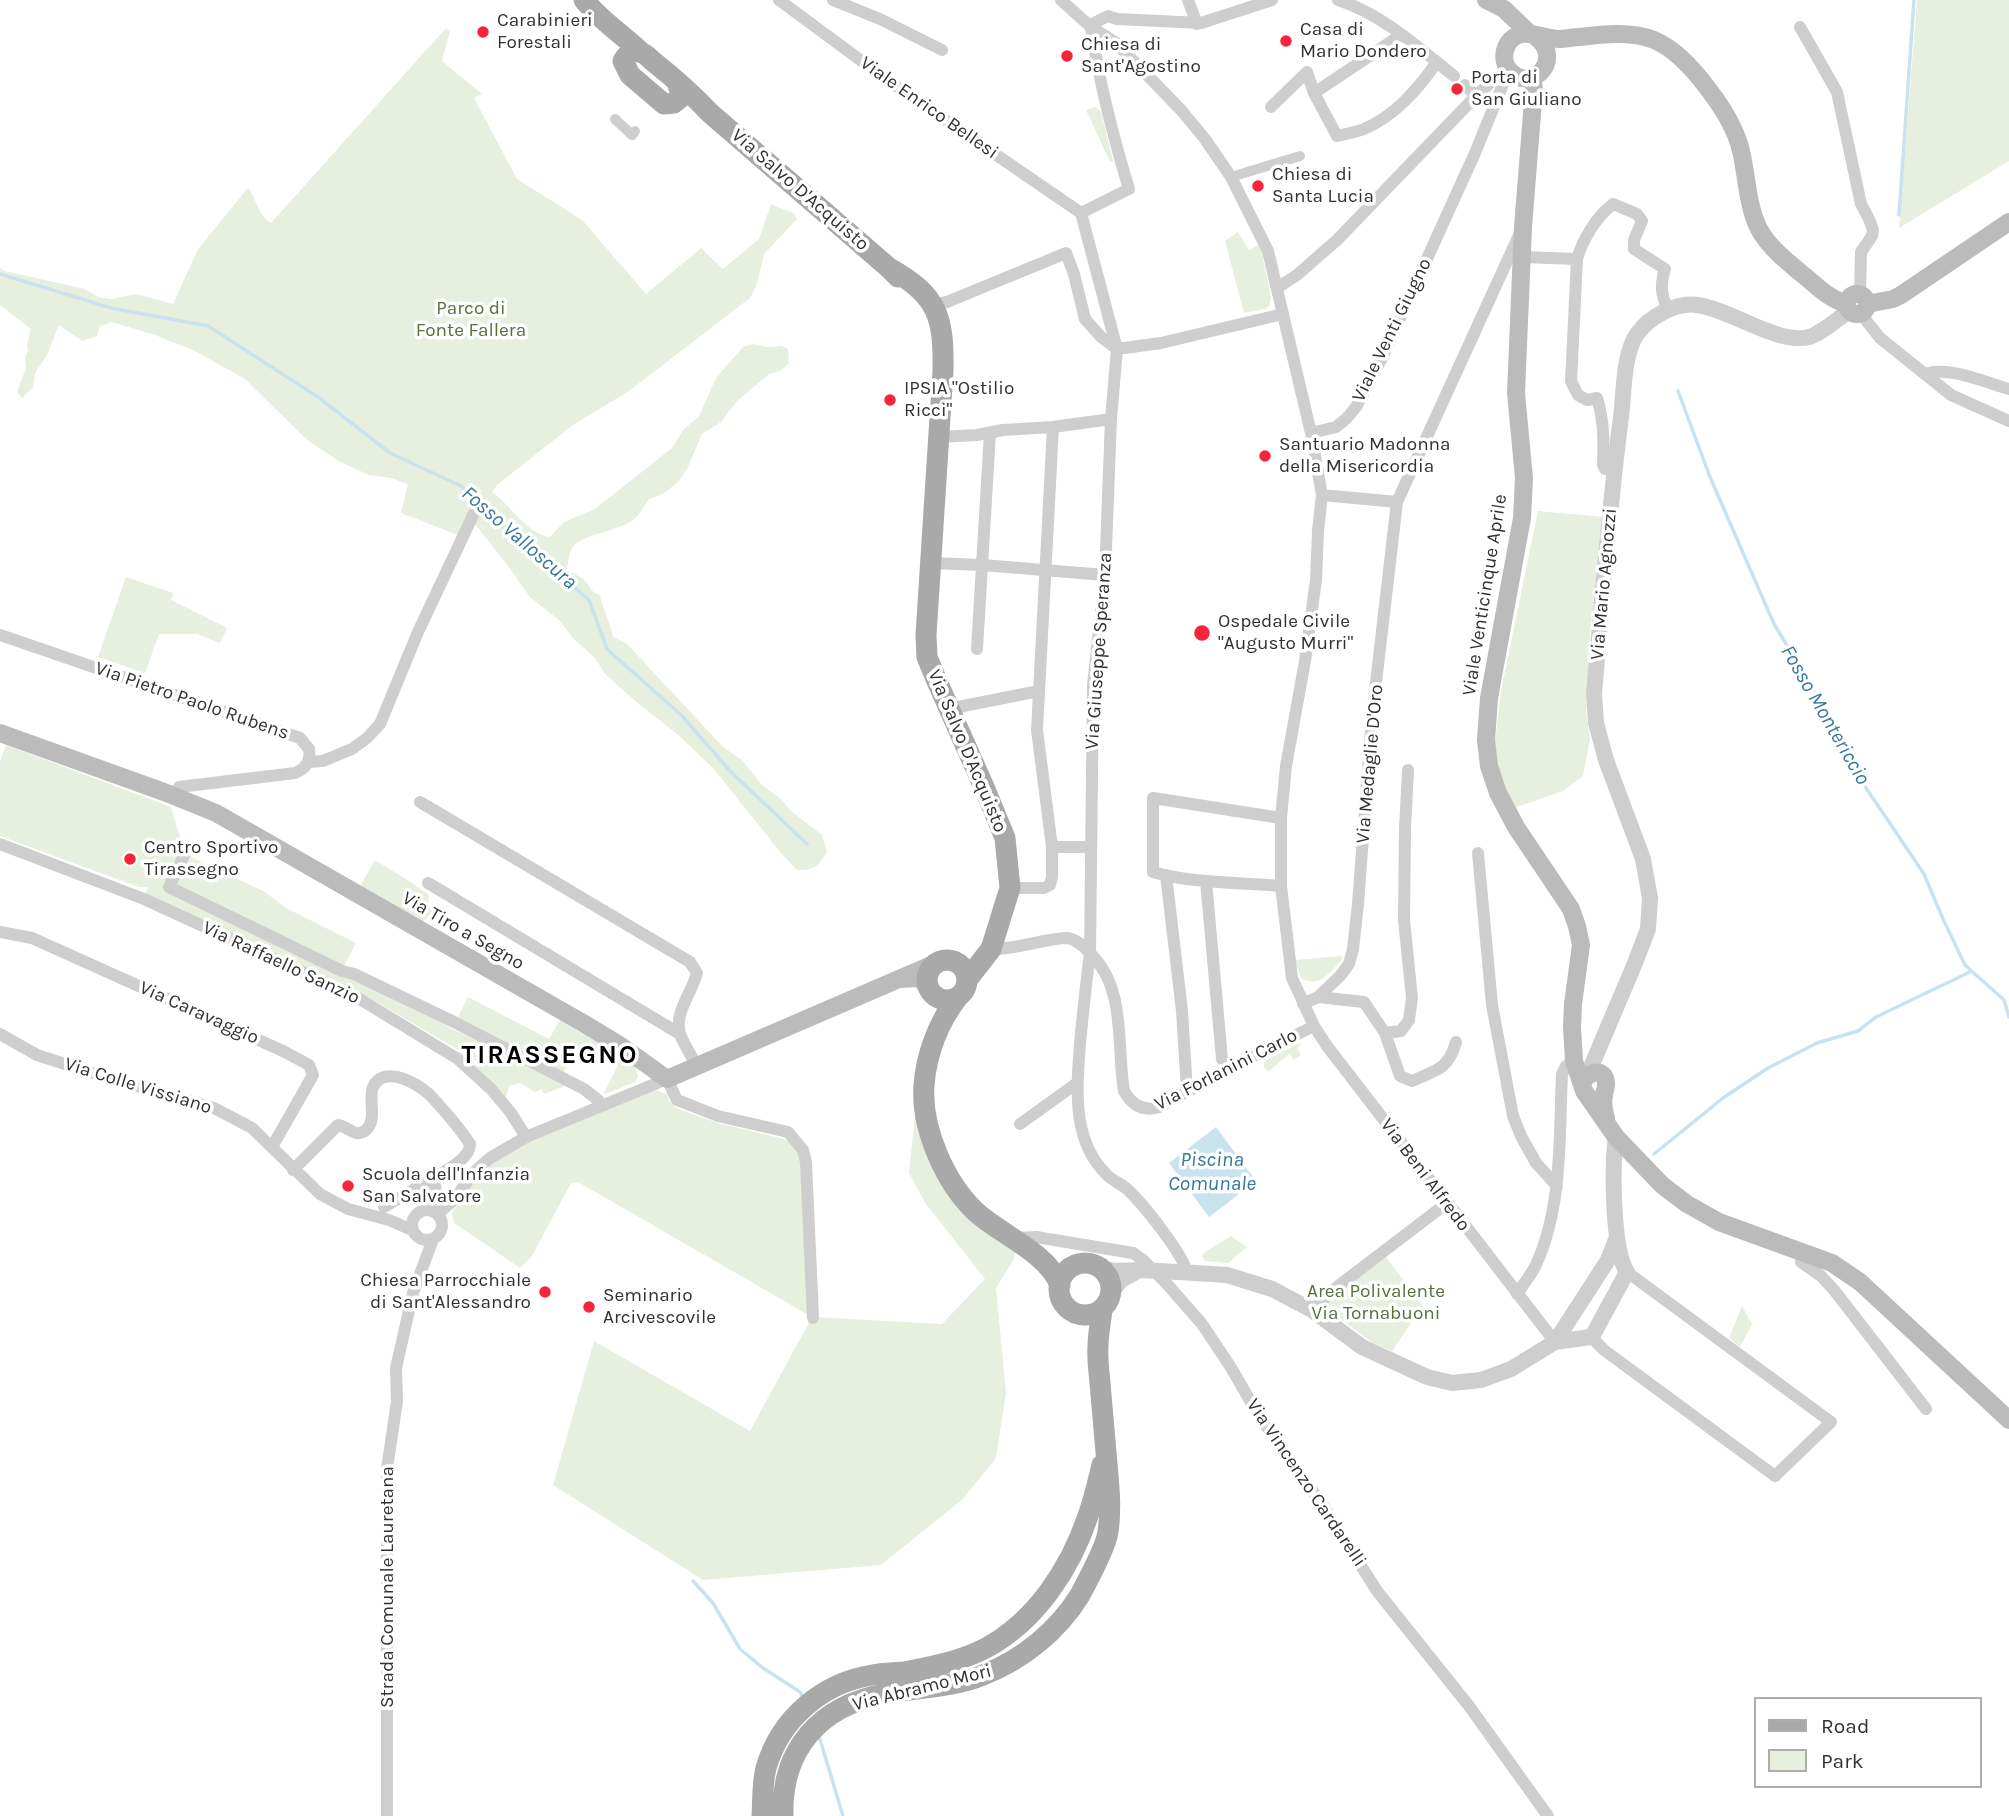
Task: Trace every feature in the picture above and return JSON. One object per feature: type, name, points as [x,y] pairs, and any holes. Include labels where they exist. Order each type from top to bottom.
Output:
[{"type":"main road","name":"Via Salvo D'Acquisto","points":[[584,0],[600,18],[622,34],[632,57],[631,75],[664,104],[710,113]]},
{"type":"main road","points":[[1486,0],[1504,9],[1527,36],[1546,47],[1548,54]]},
{"type":"main road","points":[[1560,40],[1548,54],[1544,68],[1532,77],[1518,76],[1506,70],[1506,46],[1527,36],[1560,40],[1582,36],[1631,35],[1653,40],[1675,52],[1708,89],[1734,132],[1741,150],[1755,220],[1762,234],[1792,266],[1832,299],[1857,305],[1893,299],[2009,222]]},
{"type":"main road","name":"Via Salvo D'Acquisto","points":[[632,57],[677,82],[889,268],[921,305],[939,345],[939,437],[926,635],[928,656],[948,709],[1005,838],[1010,888],[993,939]]},
{"type":"main road","name":"Viale Venticinque Aprile","points":[[1532,77],[1534,89],[1523,227],[1516,393],[1524,478],[1522,519],[1489,698],[1486,740],[1489,766],[1498,793],[1516,827],[1571,909],[1577,926],[1581,945],[1572,1015],[1574,1057]]},
{"type":"main road","points":[[664,104],[674,103],[680,98],[677,82]]},
{"type":"main road","name":"Via Salvo D'Acquisto","points":[[889,268],[908,278],[923,293],[941,324],[944,339],[940,403]]},
{"type":"main road","name":"Via Tiro a Segno","points":[[0,733],[216,813],[583,1023],[667,1079]]},
{"type":"main road","points":[[899,979],[919,978],[946,1000],[993,939]]},
{"type":"main road","points":[[667,1079],[936,963],[949,960],[962,980]]},
{"type":"main road","points":[[936,963],[928,976],[940,1008],[941,1021]]},
{"type":"main road","points":[[962,980],[941,1021],[924,1086],[927,1116],[934,1144],[943,1168],[959,1195],[977,1213],[1042,1261],[1060,1285]]},
{"type":"main road","points":[[1574,1057],[1603,1102],[1612,1131],[1662,1185],[1687,1204],[1719,1222],[1832,1263],[1860,1282],[2009,1420]]},
{"type":"main road","points":[[1042,1261],[1073,1267]]},
{"type":"main road","points":[[1081,1264],[1098,1267],[1108,1278],[1106,1301],[1096,1313],[1082,1315],[1068,1308],[1059,1291],[1062,1278],[1073,1267],[1081,1264]]},
{"type":"main road","name":"Via Abramo Mori","points":[[783,1816],[784,1785],[790,1764],[801,1744],[828,1716],[855,1701],[981,1676],[1007,1665],[1054,1628],[1079,1596],[1108,1534],[1110,1498],[1098,1347],[1106,1301]]},
{"type":"main road","name":"Via Abramo Mori","points":[[1082,1315],[1090,1325],[1098,1347]]},
{"type":"main road","name":"Via Abramo Mori","points":[[762,1816],[766,1770],[774,1748],[785,1728],[813,1699],[840,1685],[871,1675],[903,1672],[961,1659],[987,1648],[1034,1611],[1059,1578],[1076,1545],[1088,1516],[1105,1452]]},
{"type":"street","name":"Viale Enrico Bellesi","points":[[779,0],[868,66],[1081,213]]},
{"type":"street","points":[[833,0],[880,19],[942,50]]},
{"type":"street","points":[[1061,0],[1091,27],[1115,42],[1181,110],[1231,177],[1268,251],[1311,433]]},
{"type":"street","points":[[1188,0],[1197,24]]},
{"type":"street","points":[[1081,213],[1129,189],[1095,56],[1091,27],[1094,23],[1108,16],[1117,19],[1197,24],[1272,0]]},
{"type":"street","points":[[1338,0],[1381,20],[1454,76]]},
{"type":"street","points":[[1800,27],[1838,92],[1861,204],[1873,230],[1872,236],[1860,252],[1857,305],[1874,331],[1951,395],[2009,421]]},
{"type":"street","points":[[1314,93],[1401,35]]},
{"type":"street","points":[[1271,107],[1307,72],[1314,93],[1337,136],[1364,129],[1389,114],[1419,88],[1437,62]]},
{"type":"street","points":[[1277,288],[1297,275],[1337,240],[1476,96],[1506,70]]},
{"type":"street","name":"Viale Venti Giugno","points":[[1311,433],[1336,427],[1356,407],[1381,360],[1475,153],[1502,87],[1506,70]]},
{"type":"street","points":[[1465,85],[1476,96]]},
{"type":"street","points":[[615,119],[632,135],[635,131]]},
{"type":"street","points":[[1231,177],[1300,156]]},
{"type":"street","points":[[1614,471],[1605,469],[1603,465],[1604,432],[1597,398],[1587,400],[1577,395],[1571,381],[1577,259],[1589,233],[1608,208],[1613,205],[1637,214],[1642,221],[1634,240],[1634,249],[1665,269],[1660,284],[1668,310],[1695,304],[1796,339],[1812,336],[1857,305]]},
{"type":"street","name":"Via Giuseppe Speranza","points":[[1081,213],[1117,349],[1111,419],[1105,575],[1093,685],[1090,953],[1084,996],[1077,1108],[1093,1158],[1107,1175],[1126,1188],[1138,1201],[1178,1252],[1177,1276]]},
{"type":"street","name":"Via Medaglie D'Oro","points":[[1303,1004],[1318,997],[1340,976],[1349,964],[1353,949],[1372,717],[1397,502],[1523,227]]},
{"type":"street","points":[[932,305],[947,302],[1066,253],[1085,319],[1101,337],[1117,349],[1161,343],[1283,314]]},
{"type":"street","points":[[1522,257],[1577,259]]},
{"type":"street","name":"Via Mario Agnozzi","points":[[1593,1084],[1597,1054],[1648,929],[1650,898],[1643,859],[1606,760],[1596,723],[1594,694],[1614,471],[1628,355],[1637,334],[1668,310]]},
{"type":"street","points":[[1925,374],[1934,371],[1949,372],[2009,389]]},
{"type":"street","points":[[939,437],[1111,419]]},
{"type":"street","points":[[1010,888],[1044,888],[1051,884],[1052,877],[1052,847],[1037,730],[1053,427]]},
{"type":"street","points":[[977,649],[990,433]]},
{"type":"street","name":"Via Beni Alfredo","points":[[1311,433],[1322,495],[1316,580],[1286,766],[1281,818],[1281,886],[1292,978],[1314,1026],[1555,1342]]},
{"type":"street","points":[[1322,495],[1397,502]]},
{"type":"street","points":[[173,796],[179,787],[296,773],[308,762],[323,761],[352,749],[367,738],[380,724],[418,632],[475,511]]},
{"type":"street","points":[[932,563],[1105,575]]},
{"type":"street","name":"Via Pietro Paolo Rubens","points":[[0,635],[300,738],[309,749],[308,762]]},
{"type":"street","points":[[948,709],[1039,691]]},
{"type":"street","points":[[1385,1033],[1401,1031],[1409,1020],[1412,998],[1404,920],[1408,770]]},
{"type":"street","points":[[1187,1091],[1182,1011],[1159,874],[1153,798],[1281,818]]},
{"type":"street","points":[[420,802],[690,962],[697,973],[694,986],[679,1014],[680,1034],[697,1067]]},
{"type":"street","name":"Via Raffaello Sanzio","points":[[0,844],[144,899],[353,995],[458,1059],[491,1089],[526,1137]]},
{"type":"street","points":[[188,847],[169,887],[454,1022],[584,1089],[601,1105]]},
{"type":"street","points":[[1052,847],[1091,847]]},
{"type":"street","points":[[1478,853],[1492,1005],[1514,1116],[1521,1136],[1536,1163],[1557,1186]]},
{"type":"street","points":[[1159,874],[1206,881],[1281,886]]},
{"type":"street","points":[[1206,881],[1222,1059]]},
{"type":"street","points":[[428,883],[680,1034]]},
{"type":"street","points":[[993,939],[1004,949],[1069,938],[1082,930],[1090,919]]},
{"type":"street","name":"Via Caravaggio","points":[[0,932],[32,938],[284,1051],[309,1065],[313,1075],[271,1147]]},
{"type":"street","points":[[1069,938],[1090,953]]},
{"type":"street","name":"Via Forlanini Carlo","points":[[1090,953],[1103,968],[1115,993],[1124,1091],[1129,1100],[1138,1106],[1152,1109],[1314,1026]]},
{"type":"street","points":[[1318,997],[1363,1002],[1385,1033],[1400,1076],[1412,1082],[1443,1067],[1451,1058],[1456,1042]]},
{"type":"street","name":"Via Colle Vissiano","points":[[0,1034],[37,1055],[214,1108],[252,1128],[320,1195],[361,1214],[413,1224]]},
{"type":"street","points":[[1517,1294],[1534,1268],[1552,1217],[1557,1186],[1562,1073],[1574,1057]]},
{"type":"street","points":[[293,1170],[338,1125],[359,1133],[366,1130],[371,1121],[371,1096],[375,1084],[382,1078],[394,1076],[412,1083],[428,1094],[470,1144],[470,1152],[432,1179],[384,1207]]},
{"type":"street","points":[[435,1215],[454,1200],[475,1171],[526,1137],[667,1079],[677,1100],[718,1116],[788,1132],[803,1150],[806,1163],[813,1318]]},
{"type":"street","points":[[1020,1124],[1077,1083]]},
{"type":"street","points":[[1591,1337],[1619,1265],[1612,1131]]},
{"type":"street","points":[[432,1179],[436,1185],[435,1215],[440,1233],[433,1239],[421,1239],[413,1224],[421,1211],[435,1215]]},
{"type":"street","points":[[1312,1310],[1333,1290],[1447,1203]]},
{"type":"street","name":"Via Vincenzo Cardarelli","points":[[1011,1238],[1035,1237],[1133,1253],[1177,1276],[1202,1324],[1259,1416],[1322,1504],[1377,1591],[1469,1706],[1548,1816]]},
{"type":"street","name":"Strada Comunale Lauretana","points":[[387,1816],[387,1469],[397,1401],[396,1368],[413,1293],[433,1239]]},
{"type":"street","points":[[1805,1252],[1801,1262],[1821,1276],[1834,1290],[1926,1409]]},
{"type":"street","points":[[1591,1337],[1604,1350],[1775,1476],[1831,1422],[1619,1265]]},
{"type":"street","points":[[1098,1267],[1114,1271],[1139,1270],[1177,1276],[1227,1275],[1272,1289],[1312,1310],[1362,1348],[1427,1377],[1452,1383],[1481,1380],[1511,1369],[1555,1342],[1619,1265]]},
{"type":"street","points":[[1106,1301],[1121,1280],[1139,1270]]},
{"type":"street","points":[[1555,1342],[1591,1337]]},
{"type":"green space","points":[[1917,0],[2009,0],[2009,161],[1899,228]]},
{"type":"green space","name":"Parco di Fonte Fallera","points":[[446,28],[450,31],[442,61],[482,94],[474,98],[517,179],[582,220],[646,294],[701,248],[723,269],[759,239],[771,204],[793,213],[797,219],[764,254],[757,284],[750,298],[629,391],[573,425],[497,485],[492,492],[526,525],[550,537],[564,522],[595,509],[672,448],[683,430],[699,416],[716,378],[743,347],[753,344],[782,346],[788,349],[789,363],[782,370],[769,374],[737,401],[721,422],[702,434],[679,481],[663,494],[649,499],[632,521],[576,544],[571,550],[567,570],[584,579],[594,593],[600,595],[613,637],[627,644],[724,748],[742,760],[762,785],[822,835],[827,852],[818,864],[808,870],[797,870],[713,768],[605,674],[595,658],[573,638],[559,620],[530,597],[471,519],[463,537],[401,513],[408,484],[369,475],[340,462],[307,440],[245,379],[193,350],[112,322],[100,326],[97,336],[82,341],[59,325],[47,355],[35,373],[33,387],[22,398],[17,392],[26,368],[25,357],[31,329],[0,305],[0,267],[4,271],[85,289],[98,297],[111,299],[136,294],[173,304],[198,249],[248,188],[263,216],[271,223]]},
{"type":"green space","points":[[1095,107],[1101,112],[1113,161],[1110,162],[1086,110]]},
{"type":"green space","points":[[1238,232],[1249,250],[1260,244],[1271,297],[1269,306],[1265,309],[1244,313],[1225,241]]},
{"type":"green space","points":[[1538,511],[1604,517],[1590,633],[1586,711],[1590,739],[1583,776],[1563,791],[1514,808],[1502,786],[1495,741],[1501,691]]},
{"type":"green space","points":[[126,577],[173,593],[171,600],[227,628],[220,643],[197,634],[159,634],[145,673],[98,657]]},
{"type":"green space","name":"Centro Sportivo Tirassegno","points":[[6,745],[171,807],[185,854],[265,892],[286,908],[356,943],[342,970],[354,974],[452,1029],[514,1056],[568,1085],[544,1094],[542,1089],[535,1092],[520,1083],[509,1086],[506,1098],[475,1066],[477,1061],[375,1001],[353,995],[144,899],[148,887],[139,887],[0,836],[0,762]]},
{"type":"green space","points":[[375,860],[429,895],[428,906],[433,911],[420,925],[358,890]]},
{"type":"green space","points":[[1342,956],[1329,974],[1313,982],[1301,978],[1295,960]]},
{"type":"green space","points":[[468,997],[549,1039],[560,1020],[635,1066],[638,1077],[635,1082],[603,1095],[618,1065],[601,1056],[572,1052],[563,1075],[458,1020]]},
{"type":"green space","points":[[1301,1043],[1298,1049],[1301,1055],[1294,1060],[1289,1054],[1268,1072],[1264,1067],[1264,1061]]},
{"type":"green space","points":[[654,1090],[667,1094],[669,1101],[678,1109],[718,1123],[784,1139],[803,1150],[813,1317],[942,1324],[985,1279],[926,1204],[909,1173],[916,1105],[925,1140],[1016,1248],[1013,1261],[996,1288],[1006,1393],[996,1458],[963,1499],[881,1565],[703,1580],[553,1485],[594,1341],[750,1431],[812,1317],[578,1182],[571,1183],[532,1256],[520,1268],[454,1223],[452,1213],[477,1175],[494,1162],[528,1141]]},
{"type":"green space","points":[[1231,1236],[1247,1247],[1228,1263],[1205,1261],[1202,1256],[1205,1253]]},
{"type":"green space","name":"Area Polivalente Via Tornabuoni","points":[[1383,1253],[1423,1306],[1392,1351],[1373,1343],[1322,1304]]},
{"type":"green space","points":[[1742,1306],[1752,1324],[1740,1347],[1729,1338]]},
{"type":"water","name":"Piscina Comunale","points":[[1216,1127],[1256,1181],[1209,1217],[1169,1163]]},
{"type":"waterway","points":[[1899,215],[1914,0]]},
{"type":"waterway","name":"Fosso Valloscura","points":[[0,274],[111,308],[208,326],[318,397],[390,453],[461,486],[519,541],[589,600],[607,649],[682,716],[730,771],[807,844]]},
{"type":"waterway","name":"Fosso Montericcio","points":[[1678,391],[1710,477],[1774,624],[1805,675],[1862,782],[1924,874],[1965,965],[2004,1000],[2009,1017]]},
{"type":"waterway","points":[[1654,1154],[1723,1098],[1768,1068],[1817,1043],[1858,1031],[1876,1017],[1972,971]]},
{"type":"waterway","points":[[693,1581],[713,1603],[740,1649],[802,1696]]},
{"type":"waterway","points":[[819,1736],[843,1816]]},
{"type":"place","name":"Carabinieri Forestali","points":[[483,32]]},
{"type":"place","name":"Casa di Mario Dondero","points":[[1286,41]]},
{"type":"place","name":"Chiesa di Sant'Agostino","points":[[1067,56]]},
{"type":"place","name":"Porta di San Giuliano","points":[[1457,89]]},
{"type":"place","name":"Chiesa di Santa Lucia","points":[[1258,186]]},
{"type":"place","name":"IPSIA \"Ostilio Ricci\"","points":[[890,400]]},
{"type":"place","name":"Santuario Madonna della Misericordia","points":[[1265,456]]},
{"type":"place","name":"Ospedale Civile \"Augusto Murri\"","points":[[1202,633]]},
{"type":"place","name":"Centro Sportivo Tirassegno","points":[[130,859]]},
{"type":"place","name":"Scuola dell'Infanzia San Salvatore","points":[[348,1186]]},
{"type":"place","name":"Chiesa Parrocchiale di Sant'Alessandro","points":[[545,1292]]},
{"type":"place","name":"Seminario Arcivescovile","points":[[589,1307]]},
{"type":"district","name":"TIRASSEGNO","points":[[550,1056]]}]
